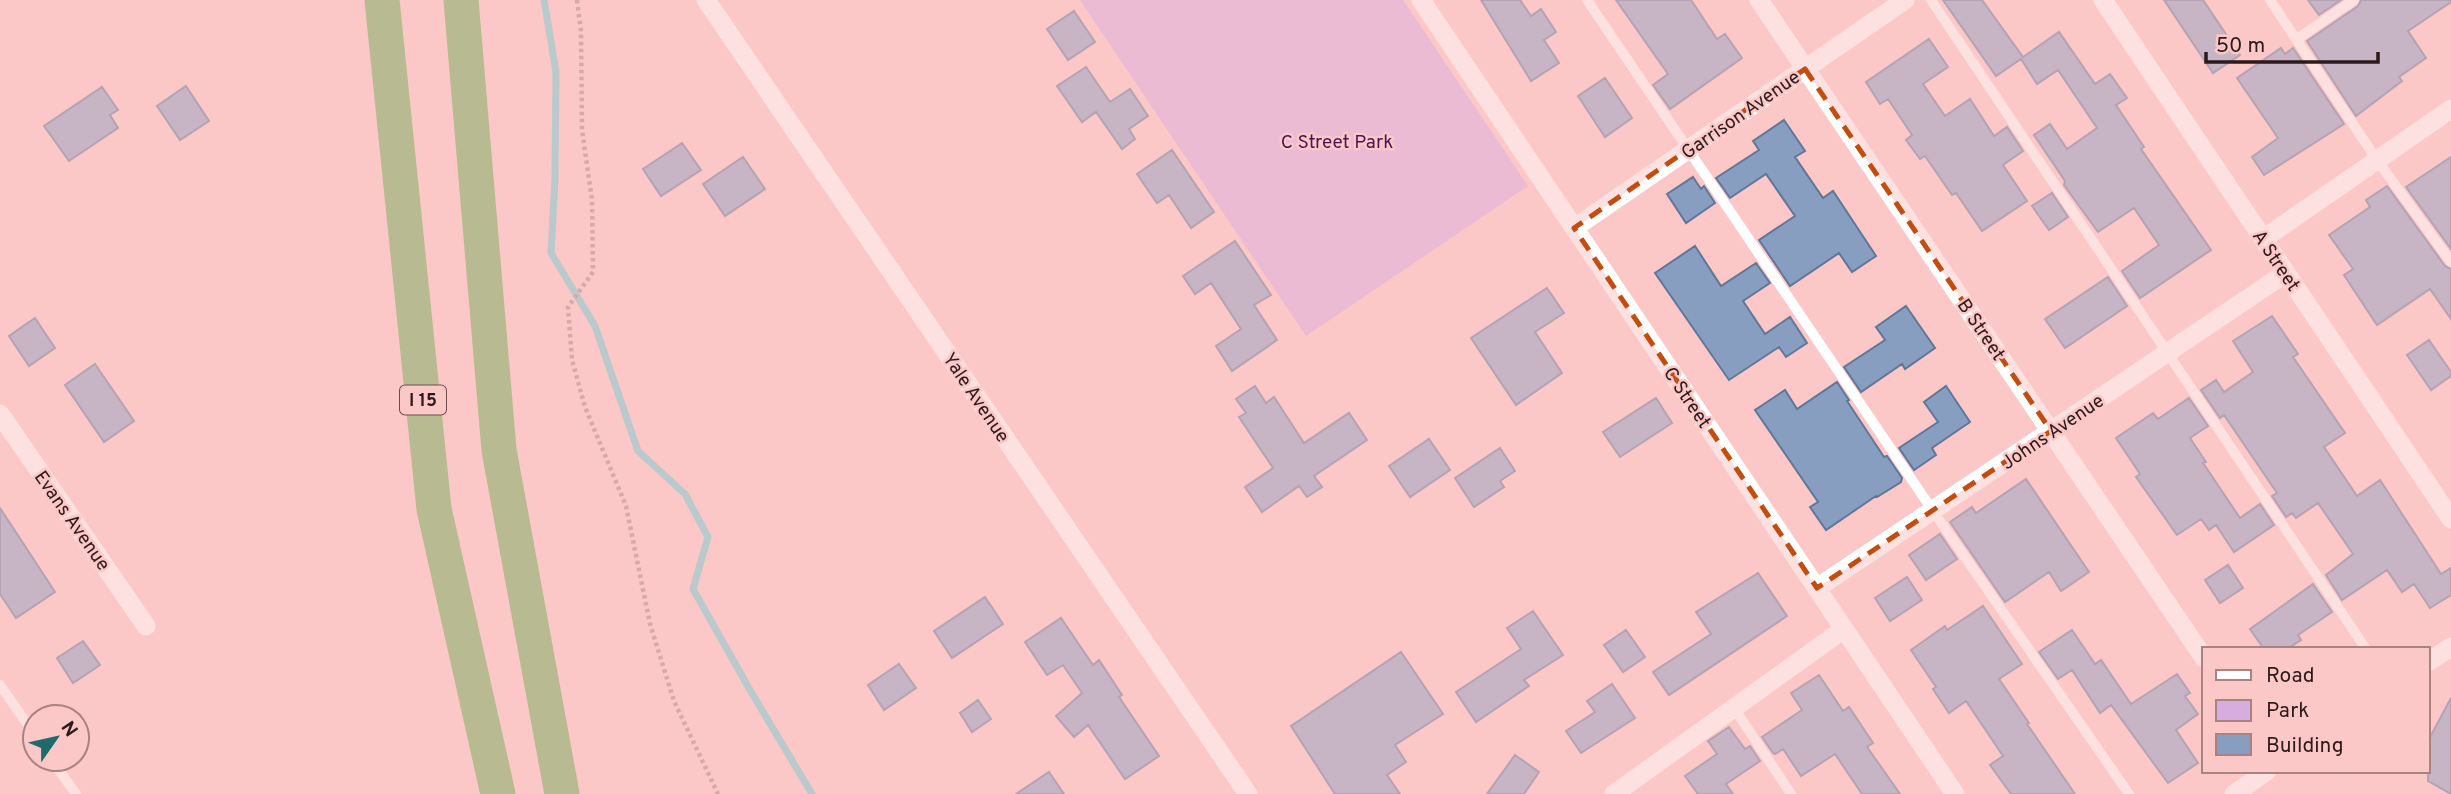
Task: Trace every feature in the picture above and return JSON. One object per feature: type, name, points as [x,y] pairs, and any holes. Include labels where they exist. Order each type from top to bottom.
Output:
[{"type":"highway","name":"I 15","points":[[383,0],[434,509],[498,794]]},
{"type":"highway","points":[[461,0],[499,450],[562,794]]},
{"type":"street","name":"Yale Avenue","points":[[706,0],[1248,794]]},
{"type":"street","name":"C Street","points":[[1421,0],[1955,794]]},
{"type":"street","name":"B Street","points":[[1759,0],[2202,655]]},
{"type":"street","name":"Garrison Avenue","points":[[1574,228],[1905,0]]},
{"type":"street","name":"A Street","points":[[2102,0],[2451,519]]},
{"type":"street","points":[[2263,239],[2451,109]]},
{"type":"street","name":"Johns Avenue","points":[[1817,588],[2286,273]]},
{"type":"street","name":"Evans Avenue","points":[[0,414],[146,626]]},
{"type":"street","points":[[1614,794],[1844,629]]},
{"type":"street","points":[[2430,661],[2451,647]]},
{"type":"street","points":[[2234,794],[2264,773]]},
{"type":"lane","points":[[1587,0],[1933,511],[2129,794]]},
{"type":"lane","points":[[1931,0],[2365,647]]},
{"type":"lane","points":[[2270,0],[2377,160],[2451,262]]},
{"type":"lane","points":[[2297,39],[2354,0]]},
{"type":"lane","points":[[0,685],[21,715]]},
{"type":"lane","points":[[1734,708],[1791,794]]},
{"type":"lane","points":[[61,773],[76,794]]},
{"type":"path","points":[[578,0],[582,130],[592,200],[593,272],[568,307],[572,360],[585,407],[626,506],[650,624],[674,701],[718,794]]},
{"type":"highlighted area","points":[[1805,69],[2051,431],[1817,588],[1574,228]]},
{"type":"green space","name":"C Street Park","points":[[1080,0],[1403,0],[1528,186],[1306,336]]},
{"type":"building","points":[[1481,0],[1520,0],[1531,16],[1541,9],[1556,32],[1544,40],[1559,63],[1531,81]]},
{"type":"building","points":[[1616,0],[1691,0],[1717,39],[1725,34],[1742,58],[1670,109],[1653,85],[1668,74]]},
{"type":"building","points":[[1943,0],[1982,0],[2023,57],[2059,32],[2095,84],[2110,74],[2127,98],[2116,105],[2144,147],[2141,149],[2211,250],[2140,298],[2122,271],[2159,245],[2134,208],[2098,232],[2064,185],[2065,181],[2034,135],[2050,124],[2067,149],[2097,128],[2058,70],[2037,84],[2021,59],[1996,76]]},
{"type":"building","points":[[2164,0],[2203,0],[2240,55],[2213,73]]},
{"type":"building","points":[[2308,0],[2341,0],[2319,15]]},
{"type":"building","points":[[2361,0],[2451,2],[2408,31],[2426,58],[2399,77],[2402,81],[2356,116],[2307,41],[2358,6]]},
{"type":"building","points":[[1074,11],[1095,42],[1068,60],[1047,29]]},
{"type":"building","points":[[1929,39],[1948,67],[1923,84],[1945,116],[1970,99],[1994,136],[2007,127],[2023,151],[2003,165],[2027,201],[1982,231],[1956,193],[1952,195],[1925,156],[1920,159],[1906,140],[1912,135],[1888,99],[1880,104],[1866,82]]},
{"type":"building","points":[[2281,48],[2285,54],[2293,48],[2344,124],[2264,175],[2252,157],[2278,138],[2237,78]]},
{"type":"building","points":[[1086,67],[1110,102],[1130,89],[1148,116],[1129,129],[1135,139],[1122,149],[1096,112],[1082,122],[1057,86]]},
{"type":"building","points":[[1605,78],[1632,118],[1605,137],[1578,96]]},
{"type":"building","points":[[186,86],[209,121],[180,140],[157,106]]},
{"type":"building","points":[[102,87],[118,110],[110,115],[118,128],[69,161],[44,126]]},
{"type":"building","points":[[1784,120],[1805,151],[1795,157],[1823,198],[1833,191],[1876,256],[1852,272],[1839,253],[1790,286],[1759,240],[1795,216],[1766,174],[1730,198],[1716,178],[1759,150],[1753,141]]},
{"type":"building","points":[[682,143],[701,170],[661,196],[643,169]]},
{"type":"building","points":[[1172,150],[1214,212],[1191,228],[1169,195],[1157,203],[1137,174]]},
{"type":"building","points":[[743,157],[765,189],[725,216],[703,184]]},
{"type":"building","points":[[2451,157],[2451,249],[2406,187]]},
{"type":"building","points":[[1693,177],[1701,189],[1704,186],[1715,203],[1686,223],[1667,194]]},
{"type":"building","points":[[2387,186],[2445,266],[2451,269],[2451,319],[2430,289],[2377,325],[2344,275],[2353,269],[2329,235],[2370,207],[2366,200]]},
{"type":"building","points":[[2052,193],[2068,217],[2049,230],[2032,206]]},
{"type":"building","points":[[1235,241],[1271,295],[1254,305],[1277,340],[1232,371],[1216,346],[1241,329],[1211,283],[1195,294],[1183,276]]},
{"type":"building","points":[[1695,246],[1721,286],[1756,263],[1770,283],[1743,301],[1765,334],[1790,317],[1807,343],[1786,357],[1779,347],[1729,380],[1655,273]]},
{"type":"building","points":[[2108,277],[2127,306],[2065,348],[2045,319]]},
{"type":"building","points":[[1547,288],[1564,313],[1535,332],[1562,373],[1516,405],[1471,338]]},
{"type":"building","points":[[1906,306],[1935,348],[1905,369],[1902,364],[1861,392],[1844,367],[1885,340],[1876,327]]},
{"type":"building","points":[[2272,316],[2298,354],[2293,357],[2345,433],[2324,447],[2357,496],[2380,480],[2441,574],[2451,568],[2451,595],[2430,608],[2414,584],[2402,592],[2387,570],[2342,600],[2326,575],[2353,554],[2318,503],[2296,518],[2292,513],[2286,517],[2272,496],[2277,493],[2224,415],[2220,418],[2201,390],[2216,380],[2224,392],[2253,372],[2233,341]]},
{"type":"building","points":[[35,318],[55,348],[29,366],[9,336]]},
{"type":"building","points":[[2429,340],[2451,372],[2451,376],[2431,390],[2407,355]]},
{"type":"building","points":[[95,364],[134,421],[104,442],[65,385]]},
{"type":"building","points":[[1837,382],[1884,457],[1887,456],[1902,478],[1901,482],[1826,530],[1810,507],[1818,502],[1755,410],[1785,390],[1797,409]]},
{"type":"building","points":[[1255,386],[1266,403],[1274,397],[1304,443],[1349,413],[1367,440],[1314,476],[1322,487],[1307,497],[1299,486],[1262,512],[1245,487],[1273,468],[1239,417],[1246,413],[1236,399]]},
{"type":"building","points":[[1946,386],[1970,422],[1932,448],[1936,455],[1914,470],[1899,448],[1938,422],[1924,402]]},
{"type":"building","points":[[1656,398],[1672,423],[1620,457],[1603,432]]},
{"type":"building","points":[[2189,398],[2208,426],[2190,438],[2206,462],[2203,463],[2240,518],[2260,504],[2274,525],[2234,552],[2216,525],[2209,530],[2201,519],[2177,535],[2136,477],[2140,474],[2116,438],[2153,413],[2158,419]]},
{"type":"building","points":[[1429,439],[1450,470],[1410,497],[1389,466]]},
{"type":"building","points":[[1500,448],[1515,471],[1500,481],[1504,487],[1474,507],[1455,478]]},
{"type":"building","points":[[2026,479],[2089,572],[2061,591],[2049,572],[2005,602],[1950,522],[1972,507],[1976,513]]},
{"type":"building","points":[[0,508],[55,592],[16,618],[0,594]]},
{"type":"building","points":[[1940,534],[1957,559],[1926,580],[1909,555]]},
{"type":"building","points":[[2228,565],[2243,588],[2220,603],[2205,580]]},
{"type":"building","points":[[1758,573],[1787,616],[1669,695],[1653,672],[1711,634],[1696,612]]},
{"type":"building","points":[[1907,577],[1922,600],[1890,621],[1875,598]]},
{"type":"building","points":[[2313,584],[2332,612],[2298,635],[2301,640],[2290,647],[2263,647],[2250,629]]},
{"type":"building","points":[[985,597],[1003,624],[952,658],[934,631]]},
{"type":"building","points":[[1983,606],[2022,664],[1999,679],[2075,794],[2011,794],[1990,765],[2003,756],[1966,701],[1949,713],[1933,689],[1936,687],[1911,650],[1945,626],[1947,630]]},
{"type":"building","points":[[1533,611],[1563,655],[1524,680],[1529,686],[1476,722],[1456,692],[1521,649],[1507,628]]},
{"type":"building","points":[[1061,618],[1093,665],[1099,660],[1122,695],[1119,697],[1159,756],[1125,779],[1088,725],[1074,737],[1056,716],[1082,693],[1063,665],[1047,675],[1025,642]]},
{"type":"building","points":[[1626,630],[1645,657],[1623,672],[1604,645]]},
{"type":"building","points":[[2072,630],[2095,664],[2101,660],[2131,704],[2177,674],[2190,693],[2185,696],[2198,714],[2176,730],[2198,763],[2168,783],[2111,705],[2100,713],[2072,670],[2058,679],[2039,652]]},
{"type":"building","points":[[83,641],[100,665],[73,683],[57,658]]},
{"type":"building","points":[[1401,652],[1443,714],[1395,745],[1406,762],[1387,775],[1400,794],[1335,794],[1291,726]]},
{"type":"building","points":[[899,664],[916,688],[884,710],[868,685]]},
{"type":"building","points":[[1819,675],[1843,711],[1849,707],[1873,743],[1867,747],[1900,794],[1862,794],[1835,754],[1801,776],[1783,749],[1773,753],[1762,737],[1802,710],[1791,693]]},
{"type":"building","points":[[1612,684],[1635,718],[1581,753],[1566,731],[1595,712],[1587,701]]},
{"type":"building","points":[[2451,698],[2451,794],[2428,781],[2430,737]]},
{"type":"building","points":[[978,700],[991,719],[972,732],[960,713]]},
{"type":"building","points":[[1729,727],[1745,749],[1750,746],[1760,761],[1726,784],[1733,794],[1698,794],[1685,776],[1717,754],[1708,741]]},
{"type":"building","points":[[1515,755],[1539,772],[1524,794],[1487,794]]},
{"type":"building","points":[[1049,772],[1064,794],[1016,794]]},
{"type":"waterway","points":[[544,0],[556,72],[551,253],[595,326],[638,451],[685,494],[708,537],[693,589],[812,794]]}]
